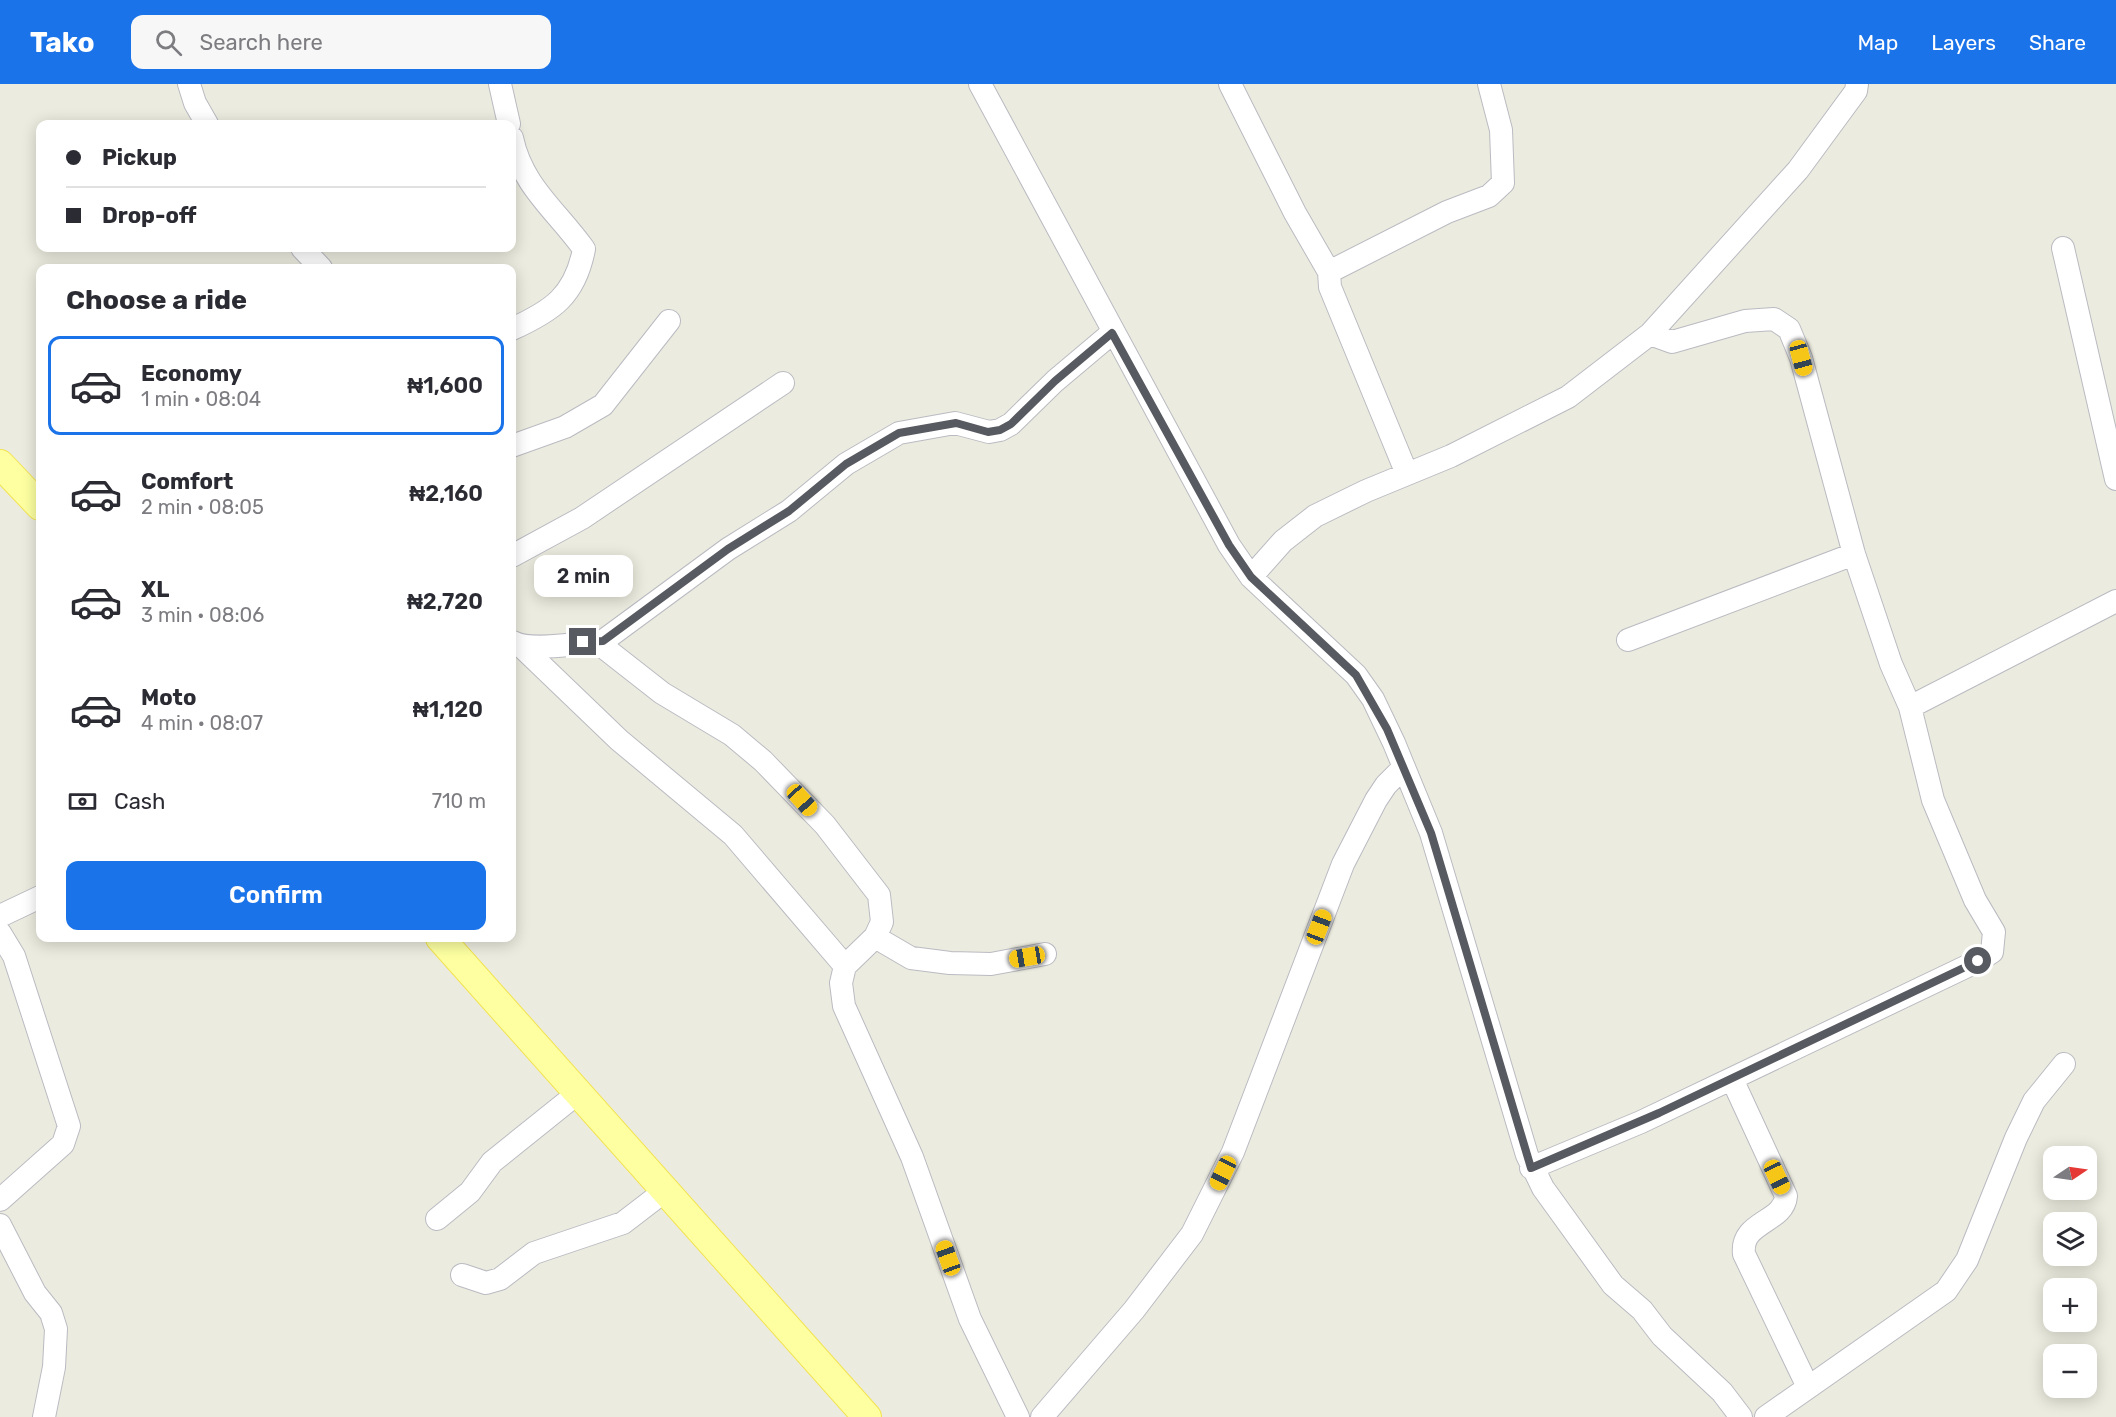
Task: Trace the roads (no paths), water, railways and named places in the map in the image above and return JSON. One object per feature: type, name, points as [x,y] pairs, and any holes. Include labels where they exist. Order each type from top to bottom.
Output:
[{"type":"main road","points":[[0,464],[36,502]]},
{"type":"main road","points":[[444,942],[867,1417]]},
{"type":"street","points":[[189,84],[195,103],[205,120]]},
{"type":"street","points":[[500,84],[508,120]]},
{"type":"street","points":[[980,84],[1112,333],[1229,545],[1251,577],[1356,675],[1373,699],[1431,833],[1531,1168],[1613,1286],[1642,1310],[1662,1336],[1722,1392],[1741,1417]]},
{"type":"street","points":[[1230,84],[1295,213],[1329,272],[1329,287],[1407,474]]},
{"type":"street","points":[[1329,272],[1447,212],[1489,196],[1503,183],[1501,130],[1488,84]]},
{"type":"street","points":[[1251,577],[1283,541],[1315,516],[1568,397],[1650,334],[1798,170],[1832,127],[1856,91],[1857,84]]},
{"type":"street","points":[[516,158],[529,184],[584,249],[579,273],[563,296],[544,315],[516,327]]},
{"type":"street","points":[[2063,248],[2116,478]]},
{"type":"street","points":[[306,252],[317,264]]},
{"type":"street","points":[[1531,1168],[1641,1122],[1978,961],[1992,951],[1994,932],[1975,900],[1933,800],[1911,707],[1891,664],[1854,554],[1801,358],[1789,329],[1774,319],[1745,321],[1672,342],[1650,334]]},
{"type":"street","points":[[516,445],[566,427],[603,405],[669,321]]},
{"type":"street","points":[[516,643],[603,641],[728,549],[789,511],[846,464],[899,433],[956,423],[988,432],[1000,430],[1011,424],[1055,381],[1112,333]]},
{"type":"street","points":[[516,554],[582,518],[783,383]]},
{"type":"street","points":[[1628,640],[1854,554]]},
{"type":"street","points":[[1911,707],[2116,601]]},
{"type":"street","points":[[603,641],[602,646],[612,657],[662,693],[732,735],[790,787],[825,825],[879,895],[882,922],[875,937],[845,966],[841,983],[844,1006],[912,1157],[970,1319],[1018,1417]]},
{"type":"street","points":[[516,643],[619,740],[733,835],[845,966]]},
{"type":"street","points":[[1042,1417],[1134,1310],[1192,1234],[1233,1152],[1343,864],[1376,800],[1386,785],[1403,768]]},
{"type":"street","points":[[0,916],[36,899]]},
{"type":"street","points":[[0,933],[14,956],[69,1126],[63,1144],[0,1200]]},
{"type":"street","points":[[875,937],[912,958],[950,963],[991,964],[1046,954]]},
{"type":"street","points":[[1766,1417],[1807,1385],[1905,1322],[1946,1291],[1967,1260],[2016,1138],[2034,1101],[2064,1064]]},
{"type":"street","points":[[1732,1079],[1786,1196],[1785,1203],[1780,1210],[1747,1236],[1743,1244],[1744,1254],[1807,1385]]},
{"type":"street","points":[[437,1219],[470,1192],[492,1162],[578,1093]]},
{"type":"street","points":[[462,1275],[486,1283],[500,1278],[534,1253],[559,1247],[598,1230],[623,1223],[666,1190]]},
{"type":"street","points":[[0,1225],[34,1293],[51,1313],[56,1329],[54,1367],[44,1417]]}]
